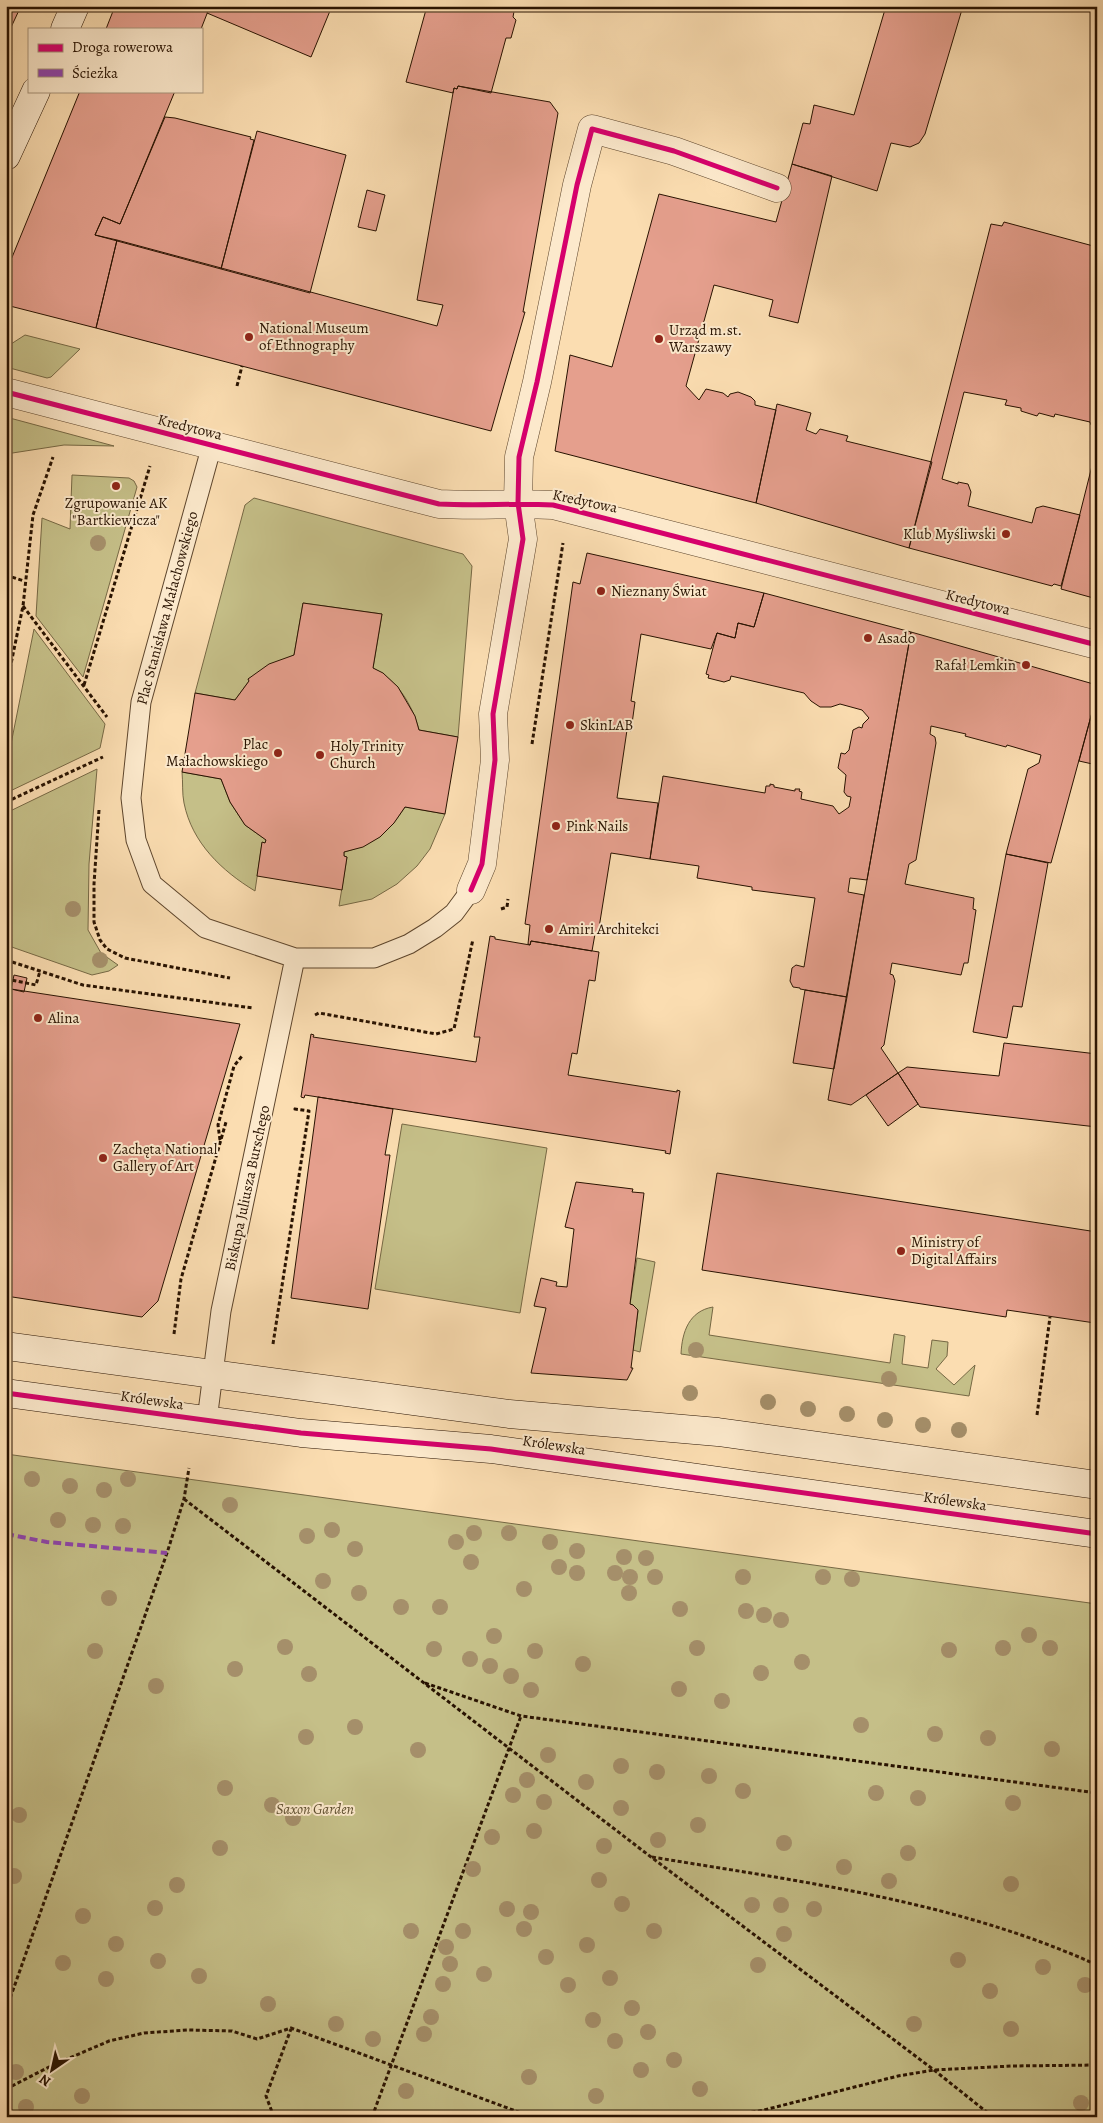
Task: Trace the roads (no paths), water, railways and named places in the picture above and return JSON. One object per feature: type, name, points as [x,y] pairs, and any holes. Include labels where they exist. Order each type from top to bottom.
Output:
[{"type":"street","points":[[64,28],[75,6]]},
{"type":"street","points":[[6,156],[36,92]]},
{"type":"street","name":"Plac Stanisława Małachowskiego","points":[[471,890],[482,864],[495,760],[494,714],[523,539],[518,503],[519,457],[539,373],[577,185],[592,128],[674,150],[777,188]]},
{"type":"street","name":"Kredytowa","points":[[6,392],[439,504],[479,506],[518,503],[552,505],[588,513],[1097,645]]},
{"type":"street","name":"Królewska","points":[[6,1346],[509,1414],[718,1432],[1097,1485]]},
{"type":"street","name":"Królewska","points":[[6,1393],[301,1433],[491,1449],[1097,1534]]},
{"type":"lane","name":"Plac Stanisława Małachowskiego","points":[[212,445],[141,702],[131,798],[136,840],[152,884],[205,928],[295,958],[374,958],[409,944],[435,928],[454,912],[471,890]]},
{"type":"lane","name":"Biskupa Juliusza Burschego","points":[[207,1420],[221,1311],[295,958]]},
{"type":"place","name":"National Museum of Ethnography","points":[[249,337]]},
{"type":"place","name":"Urząd m.st. Warszawy","points":[[659,339]]},
{"type":"place","name":"Zgrupowanie AK \"Bartkiewicza\"","points":[[116,486]]},
{"type":"place","name":"Klub Myśliwski","points":[[1006,534]]},
{"type":"place","name":"Nieznany Świat","points":[[601,591]]},
{"type":"place","name":"Asado","points":[[868,638]]},
{"type":"place","name":"Rafał Lemkin","points":[[1026,665]]},
{"type":"place","name":"SkinLAB","points":[[570,725]]},
{"type":"place","name":"Plac Małachowskiego","points":[[278,753]]},
{"type":"place","name":"Holy Trinity Church","points":[[320,755]]},
{"type":"place","name":"Pink Nails","points":[[556,826]]},
{"type":"place","name":"Amiri Architekci","points":[[549,929]]},
{"type":"place","name":"Alina","points":[[38,1018]]},
{"type":"place","name":"Zachęta National Gallery of Art","points":[[103,1158]]},
{"type":"place","name":"Ministry of Digital Affairs","points":[[901,1251]]},
{"type":"park label","name":"Saxon Garden","points":[[315,1809]]}]
